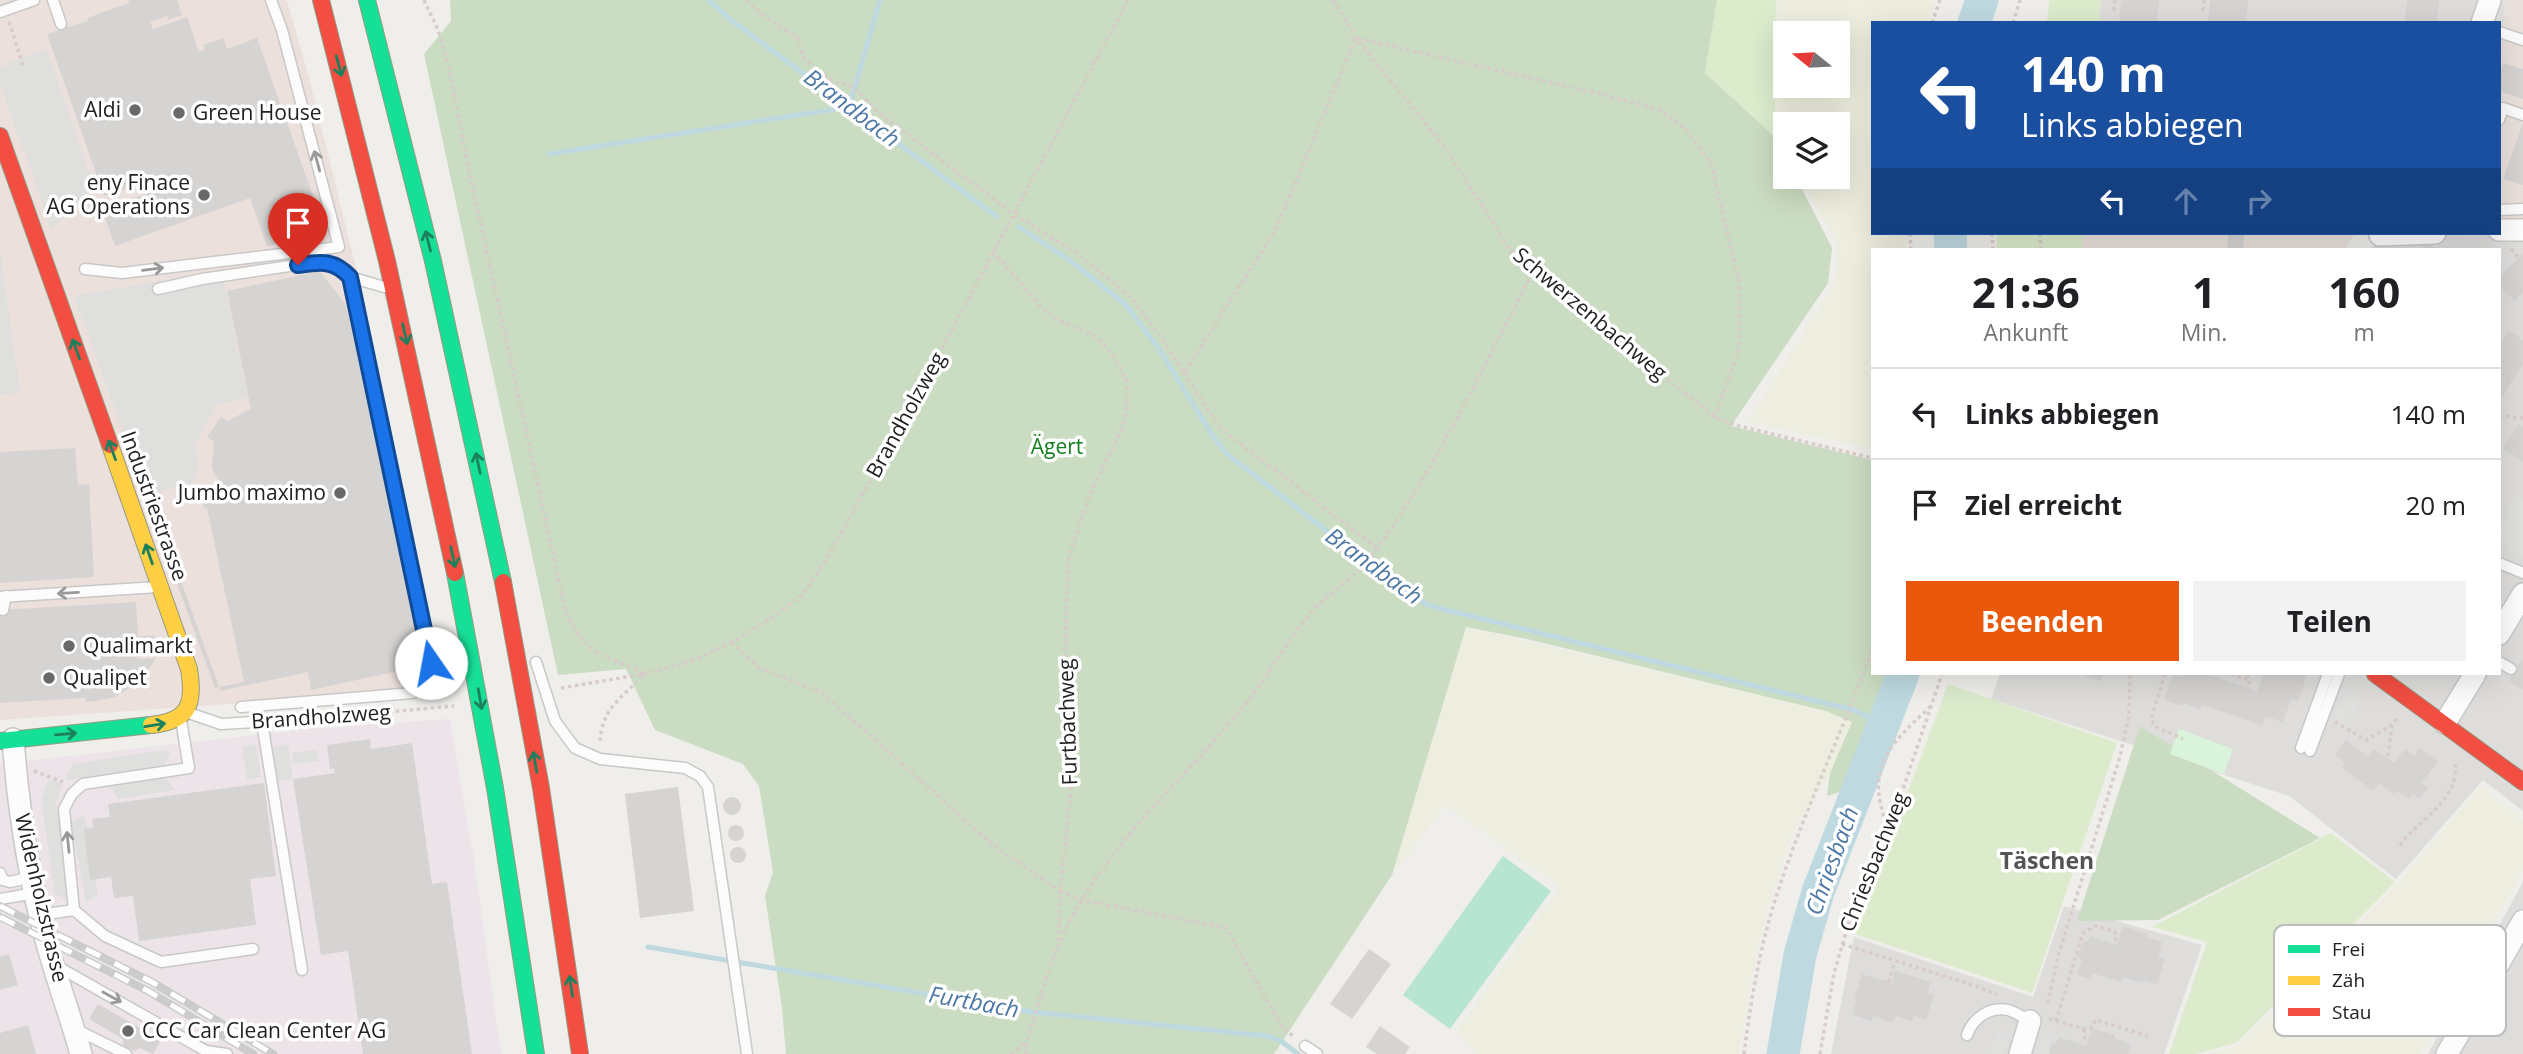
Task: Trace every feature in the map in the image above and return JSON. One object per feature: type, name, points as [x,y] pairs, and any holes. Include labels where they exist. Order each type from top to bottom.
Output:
[{"type":"main road","points":[[321,0],[395,289],[433,462],[472,657],[506,854],[536,1054]]},
{"type":"main road","points":[[367,0],[432,257],[497,554],[548,835],[580,1054]]},
{"type":"main road","name":"Industriestrasse","points":[[0,136],[189,669],[192,698],[183,715]]},
{"type":"main road","points":[[2376,675],[2523,782]]},
{"type":"main road","points":[[6,740],[152,726],[183,715]]},
{"type":"street","points":[[2483,21],[2490,0]]},
{"type":"street","points":[[2501,230],[2523,230]]},
{"type":"street","points":[[2378,239],[2416,235]]},
{"type":"street","points":[[2508,626],[2523,594]]},
{"type":"street","points":[[2445,723],[2474,675]]},
{"type":"street","name":"Widenholzstrasse","points":[[6,740],[40,915],[80,1054]]},
{"type":"street","points":[[2506,962],[2517,945],[2523,921]]},
{"type":"street","points":[[2020,1054],[2036,1019]]},
{"type":"street","points":[[2447,1054],[2459,1036]]},
{"type":"lane","points":[[3,11],[34,0]]},
{"type":"lane","points":[[53,0],[61,24]]},
{"type":"lane","points":[[85,269],[122,273],[339,247],[282,30],[271,0]]},
{"type":"lane","points":[[2501,33],[2523,39],[2520,49],[2523,50]]},
{"type":"lane","points":[[2501,114],[2503,108],[2523,115]]},
{"type":"lane","points":[[2501,210],[2523,209]]},
{"type":"lane","points":[[158,289],[202,279],[323,261],[350,277],[395,289]]},
{"type":"lane","points":[[241,707],[412,693],[426,681],[431,663],[350,277]]},
{"type":"lane","points":[[497,554],[523,627]]},
{"type":"lane","points":[[2501,564],[2523,573]]},
{"type":"lane","points":[[3,610],[3,596],[160,587]]},
{"type":"lane","points":[[532,651],[555,721],[570,744],[600,759],[685,768],[700,776],[708,787],[747,1054]]},
{"type":"lane","points":[[2501,663],[2511,669]]},
{"type":"lane","points":[[2328,675],[2306,750],[2324,716],[2339,675]]},
{"type":"lane","points":[[183,715],[189,768],[83,785],[72,794],[64,809],[74,909],[105,936],[161,962],[253,949]]},
{"type":"lane","name":"Brandholzweg","points":[[183,715],[221,724],[320,718]]},
{"type":"lane","points":[[262,722],[302,970]]},
{"type":"lane","points":[[0,873],[4,880],[34,885]]},
{"type":"lane","points":[[0,898],[34,885]]},
{"type":"lane","points":[[40,915],[74,909]]},
{"type":"lane","points":[[52,964],[206,1051],[227,1054]]},
{"type":"lane","points":[[1967,1035],[1970,1026],[1979,1017],[1992,1011],[2006,1010],[2036,1019]]},
{"type":"lane","points":[[74,1028],[126,1054]]},
{"type":"lane","points":[[103,1042],[108,1054]]},
{"type":"lane","points":[[1305,1046],[1317,1054]]},
{"type":"path","points":[[424,0],[438,30],[448,63],[566,614],[583,642],[604,656],[632,666],[643,674],[610,708],[601,725]]},
{"type":"path","points":[[746,0],[766,18],[797,37],[803,58],[834,82],[850,85],[878,111],[1013,214],[1076,253],[1131,297],[1221,429],[1377,548]]},
{"type":"path","name":"Brandholzweg","points":[[561,688],[643,674],[689,662],[732,642],[803,594],[815,578],[911,407],[1128,0]]},
{"type":"path","name":"Schwerzenbachweg","points":[[1333,0],[1356,38],[1447,150],[1512,253],[1533,272],[1715,417],[1735,425],[1871,458]]},
{"type":"path","points":[[1933,21],[1940,0]]},
{"type":"path","points":[[2014,21],[2020,0]]},
{"type":"path","points":[[2115,0],[2114,10],[2118,10]]},
{"type":"path","points":[[2204,0],[2203,10],[2207,10]]},
{"type":"path","points":[[3,11],[23,65]]},
{"type":"path","points":[[1184,373],[1276,229],[1356,38],[1660,110],[1686,129],[1711,163],[1740,282],[1739,349],[1715,417]]},
{"type":"path","name":"Furtbachweg","points":[[993,251],[1040,306],[1058,320],[1093,335],[1106,347],[1122,370],[1127,383],[1128,400],[1122,429],[1088,496],[1068,560],[1063,698],[1072,779],[1060,891],[1058,946]]},
{"type":"path","points":[[1026,1054],[1027,1042],[1058,946],[1083,900],[1124,840],[1244,707],[1312,611],[1331,592],[1361,570],[1372,555],[1423,480],[1533,272]]},
{"type":"path","points":[[2501,416],[2523,418]]},
{"type":"path","points":[[732,642],[758,667],[822,693],[998,849],[1060,891],[1083,900],[1226,928],[1282,1027],[1305,1046]]},
{"type":"path","points":[[1744,1054],[1760,961],[1779,888],[1871,652]]},
{"type":"path","name":"Chriesbachweg","points":[[1820,1054],[1828,1003],[1851,915],[1886,823],[1903,789],[1942,675]]},
{"type":"path","points":[[2048,1003],[2058,956],[2119,760],[2129,717],[2130,675]]},
{"type":"path","points":[[2165,675],[2151,719],[2156,727],[2183,739]]},
{"type":"path","points":[[2233,675],[2249,682],[2248,675]]},
{"type":"path","points":[[1886,823],[1877,796],[1881,768],[1905,729],[1933,705]]},
{"type":"path","name":"Brandholzweg","points":[[320,718],[457,706]]},
{"type":"path","points":[[2324,716],[2363,741],[2392,725],[2400,714]]},
{"type":"path","points":[[2396,720],[2406,722]]},
{"type":"path","points":[[2388,756],[2392,725]]},
{"type":"path","points":[[2400,845],[2412,829],[2438,808],[2449,792],[2456,771],[2451,753]]},
{"type":"path","points":[[32,770],[77,790]]},
{"type":"path","points":[[2056,1021],[2082,933],[2095,926],[2114,931],[2117,935],[2115,941]]},
{"type":"path","points":[[1842,944],[1976,986],[1998,996],[2006,1010]]},
{"type":"path","points":[[1889,982],[1895,961]]},
{"type":"path","points":[[2036,1019],[2056,1021],[2084,1029],[2093,1027],[2095,1020],[2148,1036]]},
{"type":"path","points":[[2084,1029],[2085,1043]]},
{"type":"path","points":[[1011,1054],[1027,1042]]},
{"type":"shaded area","points":[[0,0],[287,0],[310,81],[359,280],[445,689],[0,720]]},
{"type":"shaded area","points":[[1777,0],[1934,0],[1928,21],[1871,21],[1871,235],[1906,235],[1907,248],[1871,248],[1871,449],[1748,421],[1835,283],[1836,240],[1805,189],[1850,189],[1850,112],[1775,112],[1776,98],[1850,98],[1850,21],[1777,21]]},
{"type":"shaded area","points":[[2101,0],[2503,0],[2506,18],[2501,34],[2501,21],[2099,21]]},
{"type":"shaded area","points":[[2503,0],[2523,0],[2523,220],[2501,221],[2501,34],[2506,18]]},
{"type":"shaded area","points":[[46,48],[93,184],[66,216],[51,228],[0,84],[0,67]]},
{"type":"shaded area","points":[[2523,220],[2523,811],[2483,780],[2396,879],[2289,796],[1991,699],[2000,675],[2501,675],[2501,248],[2372,248],[2380,235],[2501,235],[2501,232]]},
{"type":"shaded area","points":[[2082,235],[2354,235],[2346,248],[2083,248]]},
{"type":"shaded area","points":[[0,250],[20,392],[0,395]]},
{"type":"shaded area","points":[[221,270],[248,398],[218,404],[195,443],[198,468],[194,483],[146,495],[74,296]]},
{"type":"shaded area","points":[[2517,497],[2523,501],[2523,556],[2501,542],[2501,521]]},
{"type":"shaded area","points":[[1466,627],[1826,711],[1853,722],[1830,773],[1793,831],[1768,905],[1751,981],[1739,1054],[1477,1054],[1457,1031],[1560,887],[1446,805],[1392,875]]},
{"type":"shaded area","points":[[2346,692],[2360,699],[2345,727],[2331,719]]},
{"type":"shaded area","points":[[450,719],[474,860],[501,1054],[0,1054],[0,764],[310,729]]},
{"type":"shaded area","points":[[256,744],[261,777],[247,780],[242,747]]},
{"type":"shaded area","points":[[288,744],[293,779],[278,781],[273,747]]},
{"type":"shaded area","points":[[164,750],[170,753],[165,765],[65,780],[72,764]]},
{"type":"shaded area","points":[[317,750],[319,761],[293,764],[292,753]]},
{"type":"shaded area","points":[[165,778],[175,790],[119,799],[109,786]]},
{"type":"shaded area","points":[[49,779],[63,784],[56,802],[68,899],[55,895],[41,798]]},
{"type":"shaded area","points":[[2480,787],[2523,820],[2523,870],[2492,925],[2357,925],[2393,889]]},
{"type":"shaded area","points":[[82,815],[86,820],[98,894],[86,903],[71,823]]},
{"type":"shaded area","points":[[2523,882],[2523,1054],[2428,1054],[2438,1036],[2506,1036],[2506,925],[2499,925]]},
{"type":"shaded area","points":[[2064,906],[2202,945],[2164,1054],[1831,1054],[1854,937],[2033,997]]},
{"type":"shaded area","points":[[2274,1009],[2274,1036],[2430,1036],[2420,1054],[2209,1054],[2236,1047]]},
{"type":"shaded area","points":[[1997,1031],[2010,1035],[2004,1054],[1990,1054]]},
{"type":"shaded area","points":[[2042,1033],[2053,1036],[2048,1054],[2035,1054]]},
{"type":"green space","name":"Ägert","points":[[450,0],[1717,0],[1705,73],[1773,135],[1773,189],[1802,189],[1832,248],[1828,283],[1731,426],[1871,460],[1871,675],[1893,675],[1843,791],[1827,796],[1830,773],[1852,722],[1826,711],[1527,639],[1466,627],[1392,875],[1274,1054],[786,1054],[765,896],[773,872],[759,786],[743,764],[655,730],[626,669],[558,675],[424,54],[451,21]]},
{"type":"green space","points":[[1717,0],[1776,0],[1776,21],[1773,21],[1773,98],[1775,98],[1773,135],[1705,73]]},
{"type":"green space","points":[[2049,0],[2101,0],[2099,21],[2047,21]]},
{"type":"green space","points":[[1997,235],[2082,235],[2083,248],[1997,248]]},
{"type":"green space","points":[[1948,684],[2117,743],[2032,993],[1855,934]]},
{"type":"green space","points":[[2140,726],[2320,838],[2158,920],[2077,921]]},
{"type":"green space","points":[[2179,729],[2233,749],[2224,774],[2170,754]]},
{"type":"green space","points":[[2331,833],[2395,882],[2353,925],[2274,925],[2274,1005],[2236,1043],[2195,1054],[2169,1054],[2207,942],[2152,927]]},
{"type":"green space","points":[[1503,856],[1551,891],[1450,1029],[1403,995]]},
{"type":"building","name":"Green House","points":[[130,0],[177,0],[182,15],[168,20],[167,16],[150,22],[153,29],[187,17],[199,52],[205,50],[203,45],[223,38],[227,49],[257,38],[324,227],[267,247],[250,198],[115,246],[102,209],[149,193],[145,182],[104,196],[47,34],[88,21],[87,18],[129,3]]},
{"type":"building","points":[[2121,0],[2159,0],[2157,21],[2119,21]]},
{"type":"building","points":[[2210,0],[2248,0],[2246,21],[2208,21]]},
{"type":"building","points":[[2407,0],[2439,0],[2437,21],[2405,21]]},
{"type":"building","points":[[2503,63],[2523,69],[2523,99],[2501,92]]},
{"type":"building","points":[[2523,123],[2523,185],[2503,179]]},
{"type":"building","points":[[2228,235],[2244,235],[2243,248],[2227,248]]},
{"type":"building","points":[[2428,242],[2434,248],[2421,248]]},
{"type":"building","points":[[2523,253],[2523,292],[2515,301],[2501,288],[2501,276]]},
{"type":"building","points":[[320,271],[346,305],[422,652],[412,668],[311,690],[308,672],[220,691],[219,687],[244,682],[207,508],[204,509],[202,501],[215,499],[216,505],[225,492],[212,468],[214,442],[207,437],[221,417],[227,421],[251,409],[227,291]]},
{"type":"building","points":[[2509,331],[2523,340],[2523,364],[2501,398],[2501,343]]},
{"type":"building","points":[[2519,424],[2523,427],[2523,462],[2503,448]]},
{"type":"building","points":[[75,448],[78,485],[89,484],[94,577],[0,583],[0,452]]},
{"type":"building","points":[[153,503],[219,687],[215,688],[148,504]]},
{"type":"building","name":"Qualimarkt","points":[[136,602],[138,637],[154,635],[156,648],[155,656],[138,655],[139,659],[156,658],[136,684],[115,697],[96,701],[86,702],[85,698],[0,703],[0,610]]},
{"type":"building","points":[[2523,658],[2523,690],[2508,681]]},
{"type":"building","points":[[2082,675],[2104,675],[2101,681]]},
{"type":"building","points":[[2173,675],[2211,675],[2257,691],[2263,675],[2307,675],[2298,701],[2291,699],[2283,722],[2265,716],[2262,725],[2202,705],[2200,709],[2164,700]]},
{"type":"building","points":[[370,739],[371,749],[412,743],[432,884],[447,882],[472,1054],[363,1054],[348,951],[321,955],[293,779],[335,773],[334,768],[330,769],[327,745]]},
{"type":"building","points":[[2346,740],[2368,757],[2374,749],[2394,763],[2405,749],[2414,756],[2420,748],[2438,762],[2421,783],[2428,788],[2420,799],[2413,794],[2409,799],[2397,790],[2394,794],[2379,783],[2373,791],[2342,767],[2345,763],[2335,755]]},
{"type":"building","points":[[264,783],[276,876],[250,879],[256,925],[139,941],[133,896],[114,898],[111,877],[90,880],[84,829],[93,828],[92,819],[110,817],[108,804]]},
{"type":"building","points":[[678,787],[694,911],[640,918],[625,794]]},
{"type":"building","points":[[732,797],[738,800],[741,806],[738,812],[732,815],[726,812],[723,806],[726,800]]},
{"type":"building","points":[[733,825],[739,825],[744,833],[742,839],[733,841],[728,836],[728,830]]},
{"type":"building","points":[[735,847],[741,847],[746,855],[744,861],[735,863],[730,858],[730,852]]},
{"type":"building","points":[[2123,926],[2162,942],[2158,957],[2165,959],[2157,984],[2122,977],[2121,982],[2092,973],[2090,979],[2077,975],[2082,959],[2078,957],[2084,941],[2088,942],[2090,936],[2117,945]]},
{"type":"building","points":[[1369,949],[1391,964],[1352,1019],[1330,1004]]},
{"type":"building","points":[[9,954],[18,985],[0,990],[0,957]]},
{"type":"building","points":[[1895,971],[1931,982],[1928,993],[1934,995],[1926,1020],[1914,1016],[1913,1021],[1895,1016],[1893,1023],[1873,1016],[1872,1021],[1852,1015],[1862,974],[1892,983]]},
{"type":"building","name":"CCC Car Clean Center AG","points":[[98,1004],[161,1040],[153,1054],[140,1048],[134,1051],[123,1045],[123,1039],[89,1019]]},
{"type":"building","points":[[28,1025],[36,1054],[0,1054],[0,1033]]},
{"type":"building","points":[[1380,1026],[1410,1047],[1405,1054],[1377,1054],[1366,1047]]},
{"type":"building","points":[[2092,1028],[2115,1035],[2114,1038],[2131,1044],[2128,1054],[2049,1054],[2052,1043],[2056,1044],[2059,1037],[2086,1046]]},
{"type":"waterway","name":"Brandbach","points":[[709,0],[731,20],[996,216]]},
{"type":"waterway","points":[[549,154],[849,107],[880,0]]},
{"type":"waterway","name":"Chriesbach","points":[[1975,21],[1982,0]]},
{"type":"waterway","name":"Brandbach","points":[[1019,227],[1068,259],[1125,304],[1159,349],[1214,438],[1228,455],[1409,594],[1430,606],[1857,711],[1881,731]]},
{"type":"waterway","name":"Chriesbach","points":[[1950,235],[1951,248]]},
{"type":"waterway","name":"Chriesbach","points":[[1783,1054],[1800,955],[1818,892],[1903,675]]},
{"type":"waterway","name":"Furtbach","points":[[648,947],[1033,1012],[1267,1036],[1281,1041],[1298,1054]]},
{"type":"railway","points":[[0,906],[152,982],[273,1054]]},
{"type":"railway","points":[[0,917],[148,991],[253,1054]]},
{"type":"traffic: fast","points":[[367,0],[433,261],[503,582]]},
{"type":"traffic: fast","points":[[455,573],[495,788],[536,1054]]},
{"type":"traffic: fast","points":[[0,741],[151,725]]},
{"type":"traffic: slow","points":[[110,445],[189,669],[191,682],[190,701],[181,715],[174,720],[151,725]]},
{"type":"traffic: jam","points":[[321,0],[387,261],[455,573]]},
{"type":"traffic: jam","points":[[0,136],[110,445]]},
{"type":"traffic: jam","points":[[503,582],[541,788],[580,1054]]},
{"type":"traffic: jam","points":[[2376,675],[2523,782]]},
{"type":"place","name":"Aldi","points":[[135,110]]},
{"type":"place","name":"Green House","points":[[179,113]]},
{"type":"place","name":"eny Finace AG Operations","points":[[204,195]]},
{"type":"place","name":"Jumbo maximo","points":[[340,493]]},
{"type":"place","name":"Qualimarkt","points":[[69,646]]},
{"type":"place","name":"Qualipet","points":[[49,678]]},
{"type":"place","name":"CCC Car Clean Center AG","points":[[128,1031]]},
{"type":"district","name":"Täschen","points":[[2047,861]]},
{"type":"route","points":[[298,265],[323,261],[350,277],[431,663]]}]
